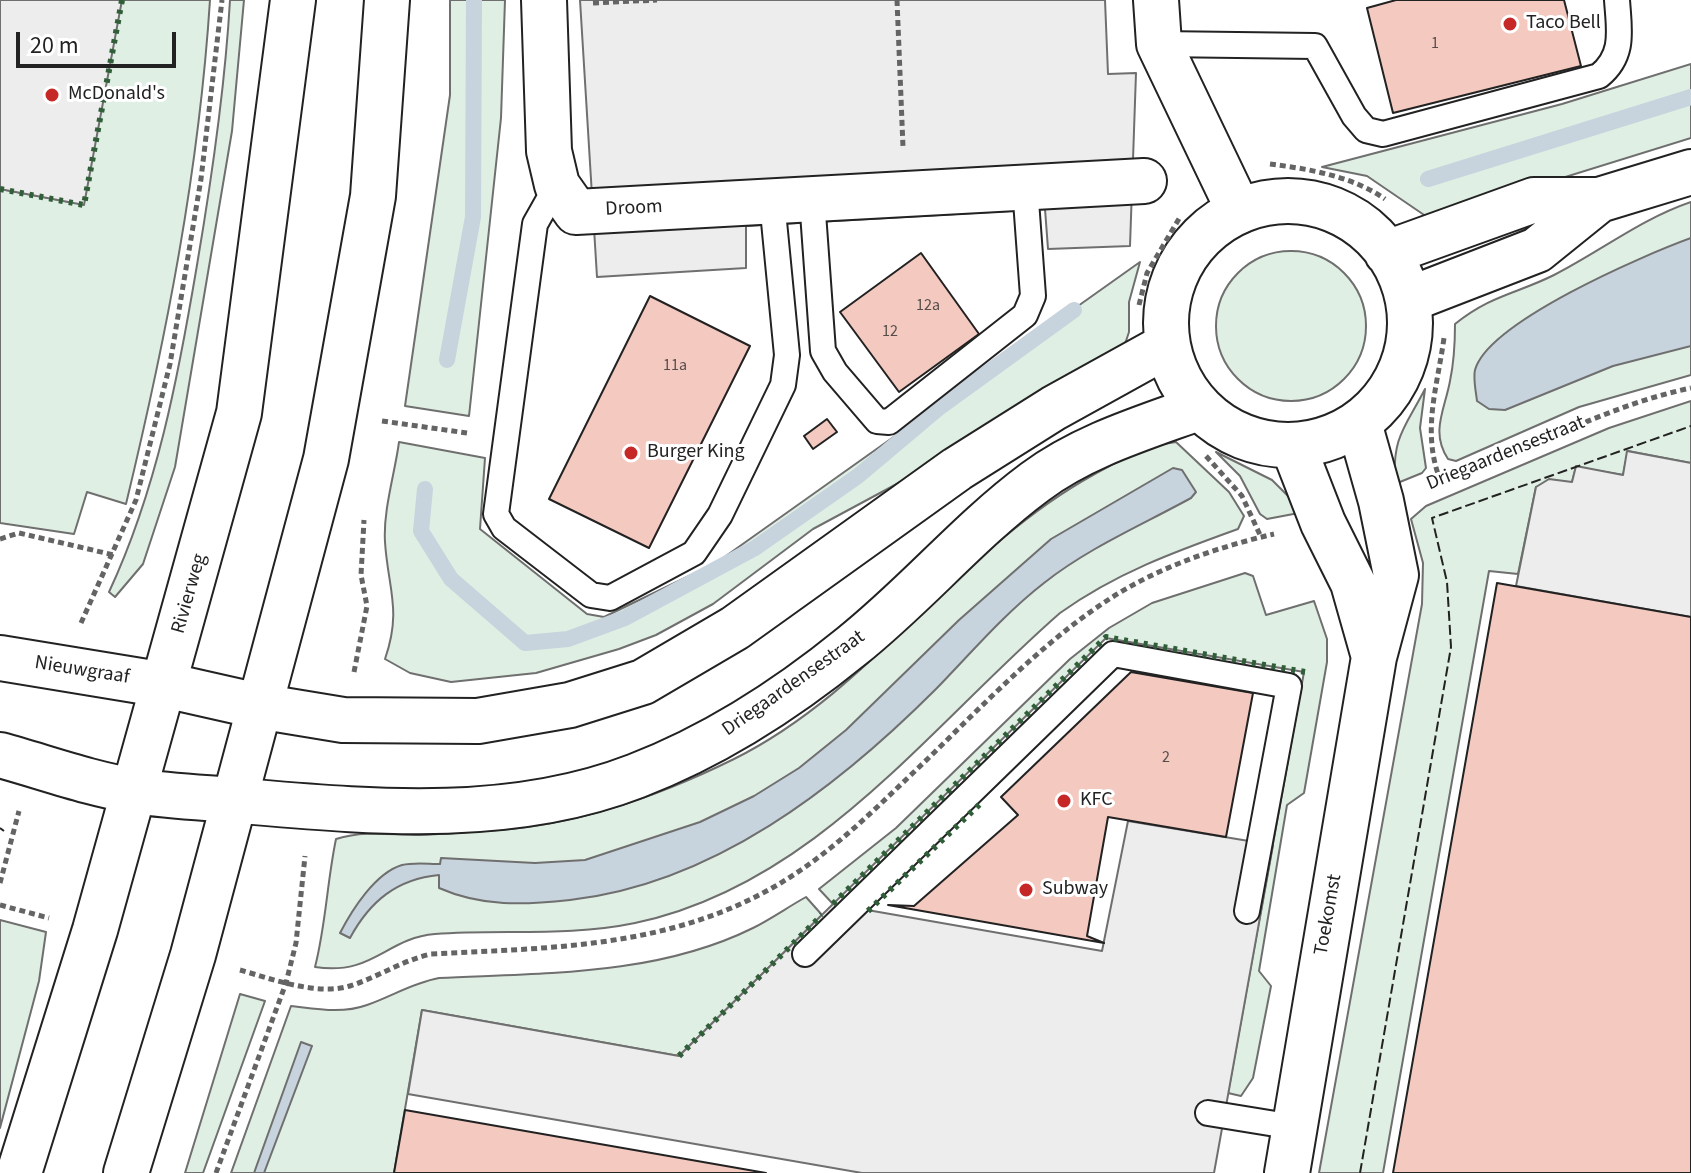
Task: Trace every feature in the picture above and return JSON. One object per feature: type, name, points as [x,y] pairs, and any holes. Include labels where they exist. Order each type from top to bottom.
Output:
[{"type":"street","name":"Rivierweg","points":[[19,1173],[165,685],[239,413],[293,0]]},
{"type":"street","points":[[126,1173],[186,978],[326,459],[373,196],[387,0]]},
{"type":"street","points":[[1156,0],[1159,44],[1239,211]]},
{"type":"street","points":[[544,2],[549,151],[557,185]]},
{"type":"street","points":[[1387,253],[1534,200],[1599,200],[1691,172]]},
{"type":"street","name":"Droom","points":[[557,185],[576,212],[1144,181]]},
{"type":"street","points":[[1282,200],[1317,203],[1350,216],[1376,238],[1387,253],[1397,267],[1408,300],[1410,334],[1401,369],[1384,399],[1359,423],[1327,439],[1293,446],[1259,442],[1226,429],[1198,408],[1179,379],[1166,346],[1165,311],[1174,278],[1191,247],[1217,223],[1239,211],[1282,200]]},
{"type":"street","points":[[1408,300],[1537,250],[1599,200]]},
{"type":"street","points":[[258,706],[343,720],[478,721],[570,705],[643,682],[735,628],[969,462],[1054,408],[1166,346]]},
{"type":"street","name":"Driegaardensestraat","points":[[134,791],[440,813],[567,797],[636,776],[729,733],[849,649],[913,595],[968,539],[1037,480],[1113,438],[1198,408]]},
{"type":"street","name":"Toekomst","points":[[1287,1173],[1374,657],[1396,575],[1381,501],[1359,423]]},
{"type":"street","name":"Toekomst","points":[[1293,446],[1323,523],[1353,583],[1374,657]]},
{"type":"street","name":"Nieuwgraaf","points":[[0,658],[165,685],[258,706]]},
{"type":"street","points":[[0,755],[134,791]]},
{"type":"lane","points":[[1159,44],[1315,46],[1354,116],[1366,130],[1383,134],[1599,76],[1612,66],[1620,49],[1617,0]]},
{"type":"lane","points":[[557,185],[535,224],[496,514],[504,528],[591,595],[610,598],[694,553],[720,515],[783,385],[787,355],[792,200]]},
{"type":"lane","points":[[792,200],[823,351],[835,372],[877,421],[889,422],[1025,315],[1033,296],[1025,187]]},
{"type":"lane","points":[[805,954],[1113,654],[1289,686],[1247,911]]},
{"type":"lane","points":[[1208,1113],[1294,1127]]},
{"type":"path","points":[[0,539],[19,533],[114,555],[136,500],[170,364],[201,179],[222,0]]},
{"type":"path","points":[[544,2],[657,0]]},
{"type":"path","points":[[897,0],[905,194]]},
{"type":"path","name":"Driegaardensestraat","points":[[1381,501],[1441,482],[1621,409],[1691,388]]},
{"type":"path","points":[[286,983],[348,987],[406,960],[431,954],[590,945],[680,928],[770,890],[810,865],[843,841],[933,754]]},
{"type":"green space","points":[[116,0],[210,0],[189,191],[141,442],[126,504],[87,492],[74,534],[0,523],[0,189],[70,202]]},
{"type":"green space","points":[[230,0],[244,0],[232,131],[175,467],[143,564],[115,597],[109,592],[126,553],[153,473],[182,349],[213,166]]},
{"type":"green space","points":[[450,0],[505,0],[501,118],[469,416],[405,406],[450,95]]},
{"type":"green space","points":[[1691,64],[1691,138],[1430,219],[1367,176],[1322,167],[1562,104]]},
{"type":"green space","points":[[1691,202],[1691,375],[1579,407],[1456,461],[1448,459],[1439,430],[1452,367],[1455,324],[1480,307],[1554,275],[1638,226]]},
{"type":"green space","points":[[1291,251],[1320,256],[1344,273],[1361,297],[1366,326],[1361,355],[1344,379],[1320,396],[1291,401],[1262,396],[1238,379],[1221,355],[1216,326],[1221,297],[1238,273],[1262,256]]},
{"type":"green space","points":[[1140,262],[1129,302],[1129,332],[1124,347],[919,472],[813,529],[713,604],[656,635],[536,673],[451,682],[410,673],[385,659],[393,613],[385,530],[399,442],[485,458],[480,529],[587,614],[604,617],[716,563]]},
{"type":"green space","points":[[1425,389],[1420,428],[1426,468],[1422,473],[1395,484],[1398,443]]},
{"type":"green space","points":[[1691,401],[1691,463],[1628,451],[1623,475],[1576,467],[1572,482],[1536,487],[1518,574],[1489,571],[1383,1173],[1319,1173],[1422,604],[1423,563],[1411,519],[1426,506],[1609,428]]},
{"type":"green space","points":[[1176,442],[1229,492],[1244,516],[1238,529],[1124,575],[1060,613],[866,797],[814,839],[759,875],[700,903],[635,923],[585,930],[435,934],[404,942],[366,962],[335,968],[315,967],[336,839],[368,834],[420,835],[498,830],[559,821],[649,796],[734,759],[784,730],[830,696],[999,541],[1044,506],[1123,459],[1143,450]]},
{"type":"green space","points":[[1216,452],[1272,480],[1304,512],[1267,519],[1260,514],[1240,476]]},
{"type":"green space","points":[[1245,573],[1253,576],[1266,615],[1314,601],[1327,639],[1327,662],[1304,793],[1287,805],[1259,971],[1271,986],[1253,1078],[1241,1096],[1228,1093],[1304,672],[1106,638],[833,904],[819,889],[896,828],[1070,659],[1109,628],[1152,603]]},
{"type":"green space","points":[[806,897],[822,915],[679,1056],[422,1010],[394,1173],[231,1173],[291,1006],[348,1009],[439,978],[559,973],[639,964],[716,944],[753,928]]},
{"type":"green space","points":[[0,920],[46,932],[39,981],[0,1128]]},
{"type":"green space","points":[[240,994],[265,1001],[203,1173],[185,1173]]},
{"type":"shaded area","name":"McDonald's","points":[[0,0],[122,0],[84,205],[0,189]]},
{"type":"shaded area","points":[[580,0],[1105,0],[1108,74],[1136,73],[1130,246],[1048,249],[1045,209],[746,226],[746,268],[597,277]]},
{"type":"shaded area","points":[[1691,238],[1691,346],[1613,366],[1505,410],[1489,409],[1477,401],[1475,370],[1486,351],[1508,332],[1570,292]]},
{"type":"shaded area","points":[[1627,451],[1691,463],[1691,617],[1516,586],[1536,487],[1549,479],[1572,482],[1576,466],[1623,475]]},
{"type":"shaded area","points":[[1173,468],[1182,470],[1196,492],[1191,498],[1097,548],[1044,583],[1001,621],[898,726],[814,795],[770,826],[674,874],[623,890],[570,900],[503,903],[471,899],[439,888],[439,875],[424,877],[386,894],[366,913],[350,938],[340,933],[374,884],[402,865],[440,864],[441,858],[535,863],[585,860],[700,822],[754,796],[799,768],[846,730],[959,620],[1051,539]]},
{"type":"shaded area","points":[[1128,821],[1273,845],[1214,1173],[862,1173],[408,1094],[422,1010],[679,1056],[833,904],[1102,951]]},
{"type":"shaded area","points":[[301,1042],[312,1046],[264,1173],[254,1173]]},
{"type":"building","points":[[1396,0],[1564,0],[1581,66],[1393,113],[1367,8]]},
{"type":"building","points":[[921,253],[979,334],[899,392],[840,312]]},
{"type":"building","points":[[650,296],[750,346],[649,548],[549,499]]},
{"type":"building","points":[[827,419],[837,432],[813,449],[804,436]]},
{"type":"building","points":[[1497,583],[1691,617],[1691,1173],[1393,1173]]},
{"type":"building","points":[[1131,672],[1253,693],[1226,837],[1108,817],[1087,936],[1104,943],[888,905],[914,906],[1018,815],[1001,797]]},
{"type":"building","points":[[405,1110],[766,1173],[394,1173]]},
{"type":"waterway","points":[[447,360],[473,217],[474,0]]},
{"type":"waterway","points":[[1428,179],[1691,97]]},
{"type":"waterway","points":[[425,489],[421,531],[451,579],[525,643],[568,639],[625,618],[755,548],[858,476],[940,407],[1074,310]]},
{"type":"hedge","points":[[0,189],[84,205],[122,0]]},
{"type":"hedge","points":[[833,904],[1106,637],[1305,672]]},
{"type":"hedge","points":[[868,911],[982,802]]},
{"type":"hedge","points":[[679,1056],[822,915]]},
{"type":"fence","points":[[1360,1173],[1451,647],[1447,582],[1432,518],[1691,426]]},
{"type":"fence","points":[[0,828],[4,831]]},
{"type":"place","name":"Taco Bell","points":[[1510,24]]},
{"type":"place","name":"McDonald's","points":[[52,95]]},
{"type":"place","name":"Burger King","points":[[631,453]]},
{"type":"place","name":"KFC","points":[[1064,801]]},
{"type":"place","name":"Subway","points":[[1026,890]]}]
